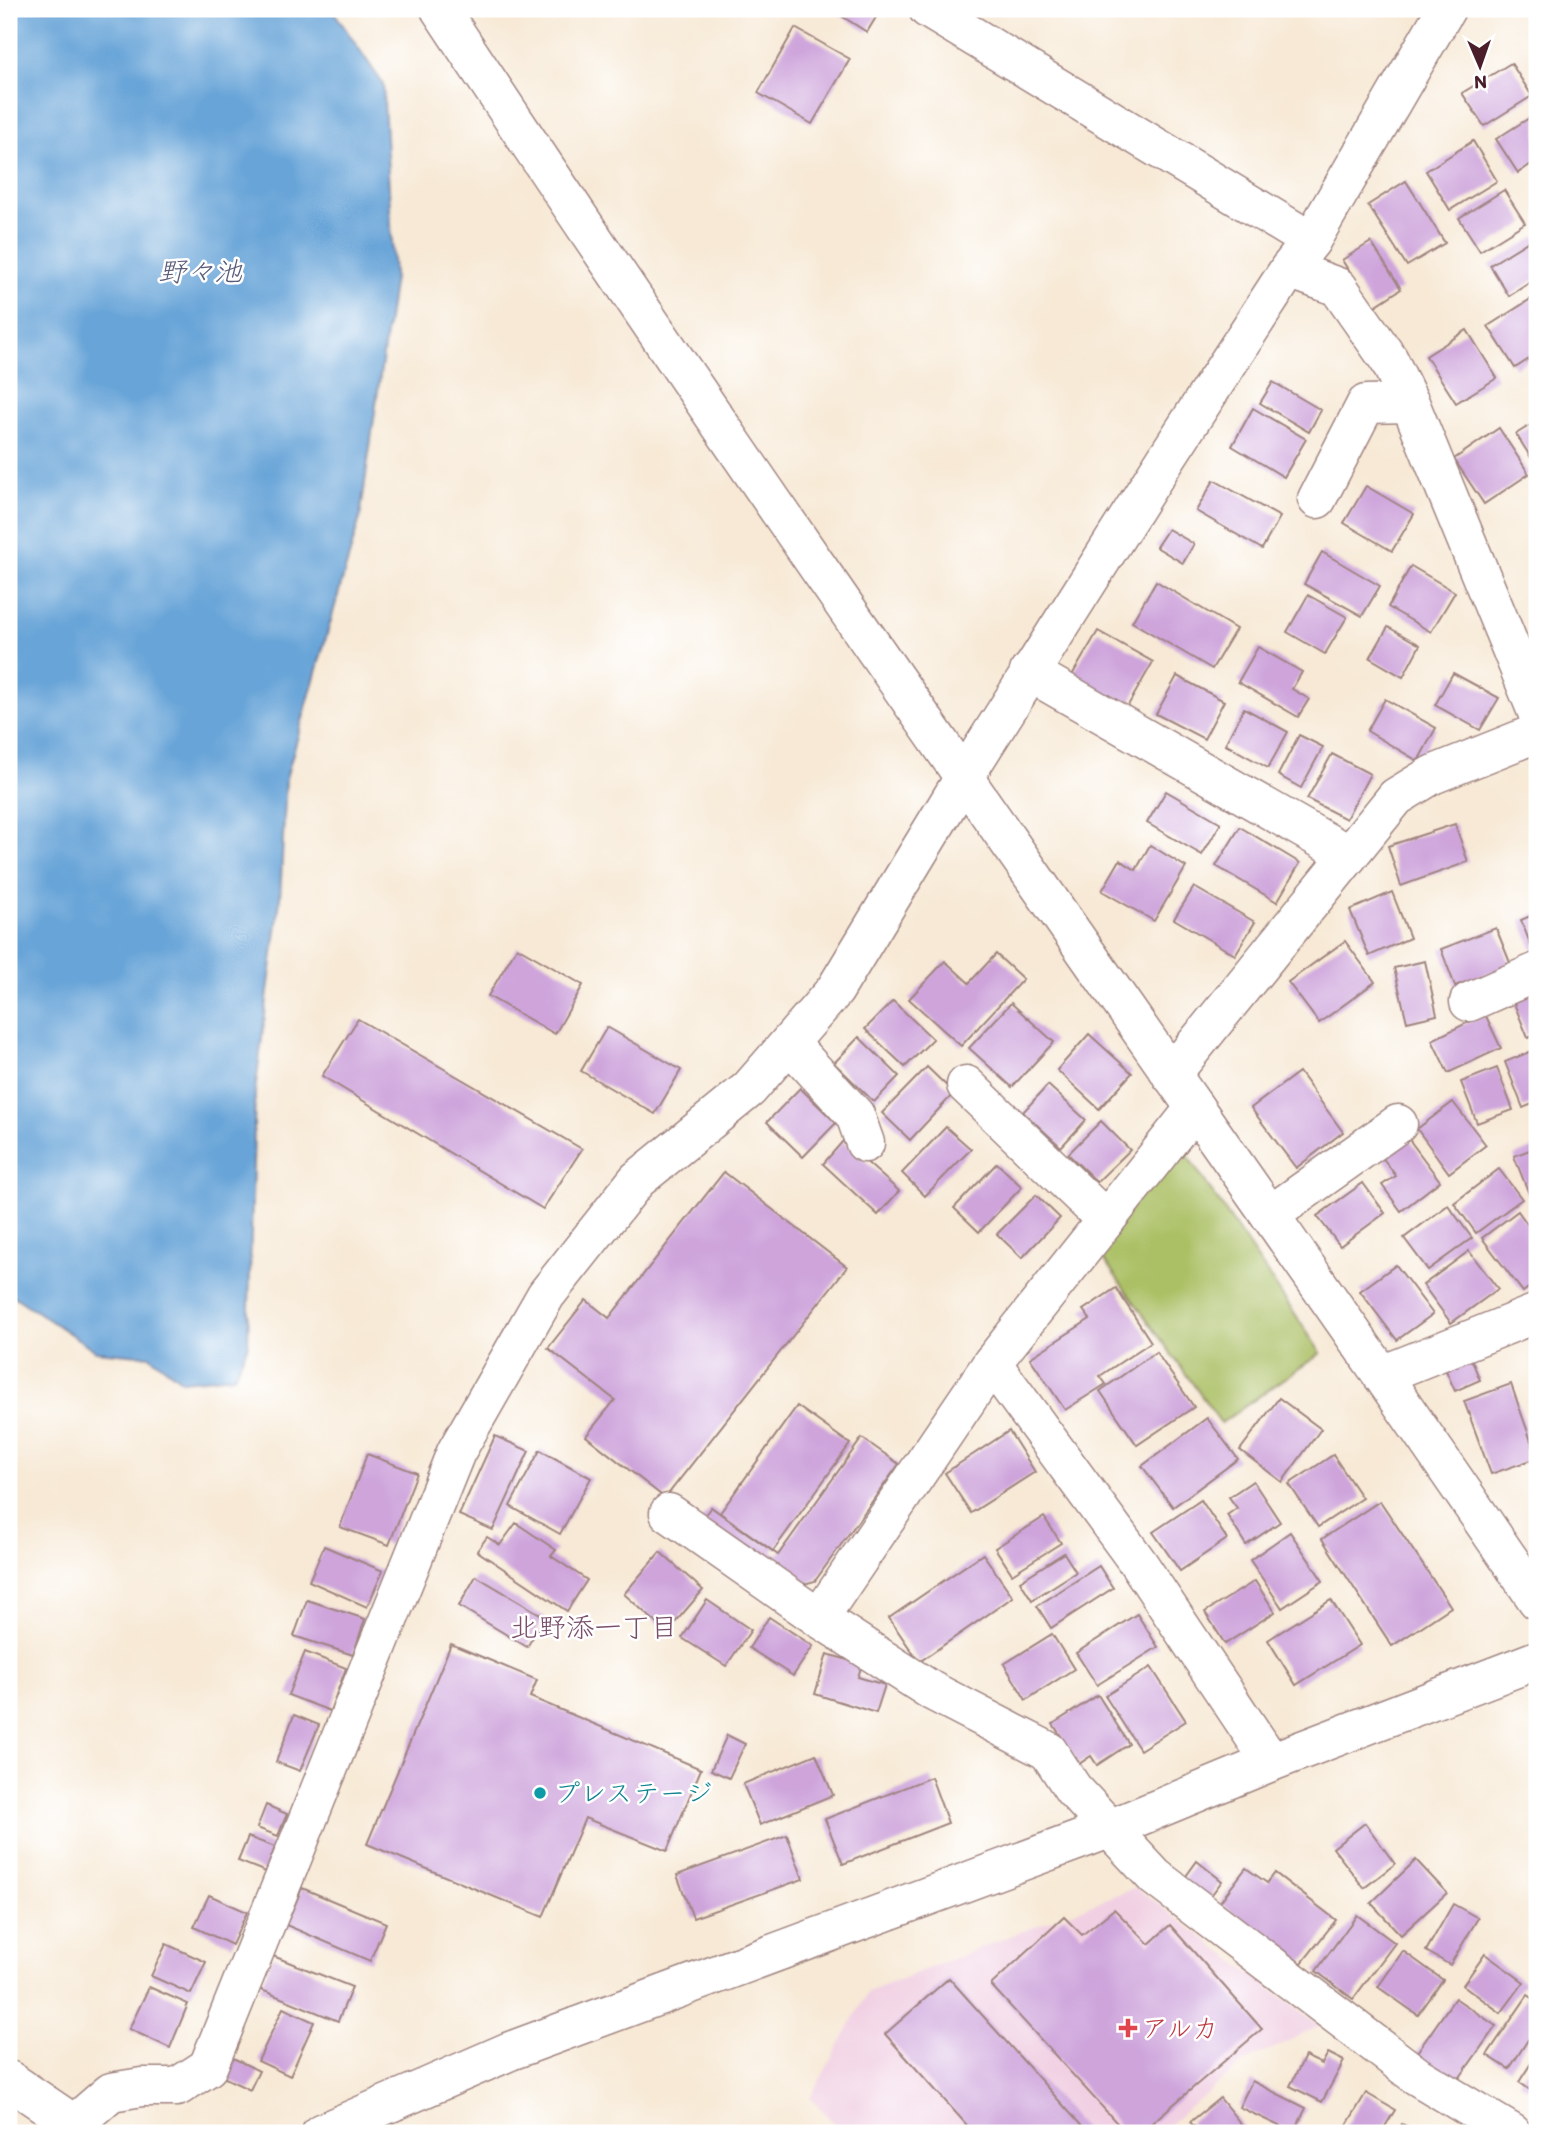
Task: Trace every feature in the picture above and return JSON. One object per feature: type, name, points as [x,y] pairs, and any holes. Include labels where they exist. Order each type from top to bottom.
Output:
[{"type":"street","points":[[440,9],[586,230],[963,779],[1537,1600]]},
{"type":"street","points":[[928,9],[1300,255],[1338,287],[1389,360],[1410,403],[1537,712]]},
{"type":"street","points":[[9,2080],[77,2128],[111,2092],[142,2087],[177,2087],[208,2067],[457,1452],[546,1295],[638,1180],[748,1089],[835,990],[1029,672],[1300,255],[1446,9]]},
{"type":"street","points":[[1317,499],[1366,404],[1410,403]]},
{"type":"street","points":[[1029,672],[1349,855]]},
{"type":"street","points":[[1171,1075],[1396,797],[1433,775],[1537,733]]},
{"type":"street","points":[[1469,1002],[1537,972]]},
{"type":"street","points":[[789,1043],[855,1115],[865,1143]]},
{"type":"street","points":[[966,1085],[1106,1220]]},
{"type":"street","points":[[819,1618],[992,1363],[1195,1108]]},
{"type":"street","points":[[1270,1215],[1398,1124]]},
{"type":"street","points":[[1382,1375],[1537,1313]]},
{"type":"street","points":[[992,1363],[1139,1564],[1271,1762]]},
{"type":"street","points":[[669,1513],[819,1618],[932,1691],[1048,1751],[1073,1789],[1155,1877],[1406,2068],[1512,2133]]},
{"type":"street","points":[[321,2133],[510,2051],[1109,1829],[1271,1762],[1537,1660]]},
{"type":"shaded area","points":[[1136,1887],[1320,2026],[1243,2063],[1159,2133],[844,2133],[810,2098],[868,1992]]},
{"type":"green space","points":[[1185,1152],[1321,1353],[1221,1423],[1099,1253],[1168,1153]]},
{"type":"water","name":"野々池","points":[[9,9],[332,9],[383,84],[394,277],[360,518],[286,778],[280,900],[255,1092],[248,1345],[234,1376],[182,1381],[150,1356],[96,1351],[9,1293]]},
{"type":"building","points":[[844,9],[881,9],[867,32],[840,15]]},
{"type":"building","points":[[795,28],[850,59],[812,124],[758,93]]},
{"type":"building","points":[[1511,63],[1532,96],[1484,126],[1462,93]]},
{"type":"building","points":[[1537,113],[1537,160],[1518,173],[1496,139]]},
{"type":"building","points":[[1473,141],[1497,181],[1450,210],[1426,171]]},
{"type":"building","points":[[1406,181],[1445,243],[1407,266],[1368,205]]},
{"type":"building","points":[[1504,190],[1525,223],[1480,251],[1459,218]]},
{"type":"building","points":[[1537,236],[1537,278],[1509,296],[1490,265]]},
{"type":"building","points":[[1371,242],[1401,289],[1372,308],[1342,260]]},
{"type":"building","points":[[1534,297],[1537,302],[1537,354],[1515,368],[1488,326]]},
{"type":"building","points":[[1467,330],[1497,378],[1456,403],[1426,356]]},
{"type":"building","points":[[1273,382],[1321,410],[1309,432],[1260,403]]},
{"type":"building","points":[[1253,408],[1306,439],[1284,477],[1232,446]]},
{"type":"building","points":[[1537,421],[1537,467],[1516,434]]},
{"type":"building","points":[[1499,428],[1529,474],[1484,504],[1454,459]]},
{"type":"building","points":[[1214,480],[1280,517],[1262,549],[1196,511]]},
{"type":"building","points":[[1366,486],[1414,514],[1392,551],[1344,523]]},
{"type":"building","points":[[1168,529],[1194,544],[1183,563],[1156,547]]},
{"type":"building","points":[[1322,552],[1380,586],[1362,616],[1304,584]]},
{"type":"building","points":[[1411,566],[1455,592],[1431,632],[1388,607]]},
{"type":"building","points":[[1156,581],[1236,629],[1212,669],[1132,622]]},
{"type":"building","points":[[1308,595],[1347,617],[1325,654],[1287,632]]},
{"type":"building","points":[[1388,627],[1420,645],[1403,677],[1370,658]]},
{"type":"building","points":[[1098,631],[1153,662],[1126,709],[1071,677]]},
{"type":"building","points":[[1258,647],[1302,672],[1292,689],[1309,699],[1298,717],[1238,682]]},
{"type":"building","points":[[1453,673],[1499,698],[1480,730],[1435,705]]},
{"type":"building","points":[[1177,676],[1224,701],[1204,739],[1156,714]]},
{"type":"building","points":[[1385,699],[1436,728],[1418,761],[1367,731]]},
{"type":"building","points":[[1244,708],[1288,732],[1268,768],[1225,744]]},
{"type":"building","points":[[1299,735],[1323,747],[1301,788],[1278,775]]},
{"type":"building","points":[[1332,754],[1370,774],[1346,819],[1307,799]]},
{"type":"building","points":[[1166,791],[1221,823],[1202,855],[1147,823]]},
{"type":"building","points":[[1455,824],[1468,862],[1401,886],[1388,846]]},
{"type":"building","points":[[1240,827],[1300,863],[1277,902],[1216,866]]},
{"type":"building","points":[[1150,845],[1186,867],[1154,921],[1102,891],[1120,860],[1136,870]]},
{"type":"building","points":[[1194,887],[1255,922],[1235,955],[1174,919]]},
{"type":"building","points":[[1392,892],[1410,938],[1369,956],[1350,910]]},
{"type":"building","points":[[1537,913],[1537,955],[1535,956],[1521,920]]},
{"type":"building","points":[[1496,928],[1511,965],[1455,986],[1441,949]]},
{"type":"building","points":[[1345,941],[1375,982],[1319,1023],[1288,982]]},
{"type":"building","points":[[517,947],[583,985],[555,1034],[488,996]]},
{"type":"building","points":[[996,954],[1023,979],[961,1046],[909,999],[945,961],[969,983]]},
{"type":"building","points":[[1425,961],[1437,1015],[1407,1022],[1394,968]]},
{"type":"building","points":[[1537,992],[1537,1035],[1528,1038],[1513,1001]]},
{"type":"building","points":[[893,1001],[933,1039],[905,1067],[865,1029]]},
{"type":"building","points":[[1011,1003],[1054,1042],[1012,1087],[969,1048]]},
{"type":"building","points":[[1485,1014],[1501,1048],[1448,1073],[1432,1040]]},
{"type":"building","points":[[358,1019],[582,1149],[543,1209],[322,1076]]},
{"type":"building","points":[[607,1027],[681,1070],[655,1114],[581,1071]]},
{"type":"building","points":[[1089,1034],[1132,1073],[1099,1109],[1057,1070]]},
{"type":"building","points":[[859,1037],[899,1076],[874,1102],[834,1063]]},
{"type":"building","points":[[1537,1049],[1537,1102],[1523,1108],[1505,1062]]},
{"type":"building","points":[[927,1067],[954,1093],[910,1140],[882,1113]]},
{"type":"building","points":[[1497,1068],[1513,1110],[1477,1123],[1461,1082]]},
{"type":"building","points":[[1299,1072],[1343,1132],[1296,1168],[1251,1108]]},
{"type":"building","points":[[1048,1085],[1086,1120],[1061,1147],[1023,1112]]},
{"type":"building","points":[[800,1088],[836,1123],[803,1157],[767,1122]]},
{"type":"building","points":[[1453,1102],[1486,1145],[1449,1173],[1417,1129]]},
{"type":"building","points":[[1101,1121],[1130,1150],[1097,1182],[1068,1154]]},
{"type":"building","points":[[946,1127],[971,1149],[925,1196],[902,1173]]},
{"type":"building","points":[[1405,1134],[1440,1181],[1401,1211],[1382,1185],[1396,1176],[1379,1153]]},
{"type":"building","points":[[843,1141],[899,1191],[878,1215],[823,1164]]},
{"type":"building","points":[[1537,1147],[1537,1214],[1514,1156]]},
{"type":"building","points":[[997,1163],[1022,1187],[979,1232],[954,1208]]},
{"type":"building","points":[[1499,1169],[1522,1199],[1476,1233],[1454,1203]]},
{"type":"building","points":[[724,1172],[847,1267],[665,1498],[586,1436],[615,1400],[548,1348],[586,1300],[609,1318]]},
{"type":"building","points":[[1363,1183],[1385,1213],[1340,1246],[1317,1216]]},
{"type":"building","points":[[1036,1195],[1060,1218],[1022,1258],[997,1234]]},
{"type":"building","points":[[1448,1205],[1472,1238],[1428,1270],[1404,1238]]},
{"type":"building","points":[[1518,1211],[1537,1238],[1537,1281],[1523,1292],[1482,1238]]},
{"type":"building","points":[[1469,1251],[1498,1289],[1451,1323],[1423,1285]]},
{"type":"building","points":[[1396,1265],[1433,1314],[1397,1340],[1360,1291]]},
{"type":"building","points":[[1116,1288],[1151,1342],[1100,1376],[1106,1384],[1065,1410],[1030,1358],[1090,1319],[1083,1310]]},
{"type":"building","points":[[1156,1352],[1194,1407],[1137,1445],[1100,1391]]},
{"type":"building","points":[[1470,1356],[1480,1380],[1455,1391],[1444,1366]]},
{"type":"building","points":[[1511,1384],[1537,1458],[1491,1474],[1464,1401]]},
{"type":"building","points":[[1279,1398],[1321,1429],[1282,1482],[1240,1450]]},
{"type":"building","points":[[797,1406],[850,1444],[773,1551],[720,1513]]},
{"type":"building","points":[[1207,1418],[1238,1459],[1173,1507],[1142,1466]]},
{"type":"building","points":[[1009,1431],[1035,1472],[971,1513],[945,1473]]},
{"type":"building","points":[[495,1436],[529,1451],[493,1530],[459,1515]]},
{"type":"building","points":[[862,1438],[899,1464],[815,1581],[797,1586],[701,1520],[711,1507],[778,1555]]},
{"type":"building","points":[[540,1450],[591,1478],[560,1534],[510,1506]]},
{"type":"building","points":[[367,1454],[417,1473],[389,1545],[340,1527]]},
{"type":"building","points":[[1333,1455],[1362,1498],[1318,1527],[1289,1484]]},
{"type":"building","points":[[1253,1481],[1280,1522],[1246,1545],[1227,1515],[1237,1508],[1229,1497]]},
{"type":"building","points":[[1201,1500],[1227,1539],[1180,1571],[1153,1532]]},
{"type":"building","points":[[1380,1501],[1451,1607],[1392,1646],[1322,1539]]},
{"type":"building","points":[[1044,1517],[1061,1543],[1012,1574],[995,1548]]},
{"type":"building","points":[[516,1523],[556,1550],[551,1556],[587,1580],[567,1611],[477,1551],[487,1537],[500,1545]]},
{"type":"building","points":[[1290,1532],[1323,1581],[1282,1608],[1250,1560]]},
{"type":"building","points":[[324,1546],[383,1571],[367,1607],[309,1581]]},
{"type":"building","points":[[660,1552],[703,1590],[667,1632],[624,1594]]},
{"type":"building","points":[[1064,1553],[1076,1572],[1032,1600],[1020,1581]]},
{"type":"building","points":[[983,1554],[1013,1597],[919,1662],[889,1618]]},
{"type":"building","points":[[1099,1566],[1113,1588],[1051,1628],[1037,1606]]},
{"type":"building","points":[[476,1576],[545,1617],[527,1647],[459,1606]]},
{"type":"building","points":[[1255,1581],[1275,1612],[1225,1644],[1205,1612]]},
{"type":"building","points":[[307,1600],[365,1619],[353,1655],[294,1636]]},
{"type":"building","points":[[707,1600],[751,1630],[726,1666],[682,1638]]},
{"type":"building","points":[[1331,1600],[1360,1645],[1296,1685],[1268,1640]]},
{"type":"building","points":[[1137,1614],[1158,1647],[1097,1685],[1076,1653]]},
{"type":"building","points":[[769,1617],[813,1646],[793,1676],[749,1648]]},
{"type":"building","points":[[1052,1634],[1074,1669],[1026,1700],[1004,1664]]},
{"type":"building","name":"プレステージ","points":[[451,1644],[537,1680],[530,1697],[701,1769],[667,1851],[585,1818],[543,1917],[367,1844]]},
{"type":"building","points":[[305,1652],[346,1668],[330,1711],[288,1695]]},
{"type":"building","points":[[827,1654],[862,1664],[858,1677],[885,1685],[876,1713],[815,1694]]},
{"type":"building","points":[[1151,1667],[1186,1721],[1140,1750],[1105,1696]]},
{"type":"building","points":[[1098,1695],[1129,1744],[1097,1765],[1091,1756],[1079,1764],[1053,1724]]},
{"type":"building","points":[[294,1715],[319,1725],[300,1771],[276,1762]]},
{"type":"building","points":[[727,1735],[745,1744],[729,1778],[711,1770]]},
{"type":"building","points":[[816,1754],[833,1795],[760,1825],[743,1784]]},
{"type":"building","points":[[931,1777],[948,1823],[843,1864],[825,1819]]},
{"type":"building","points":[[266,1805],[287,1814],[278,1836],[257,1828]]},
{"type":"building","points":[[1365,1823],[1395,1864],[1364,1888],[1333,1848]]},
{"type":"building","points":[[787,1835],[803,1879],[693,1918],[677,1875]]},
{"type":"building","points":[[248,1837],[275,1847],[266,1872],[238,1861]]},
{"type":"building","points":[[1416,1860],[1447,1893],[1401,1935],[1371,1903]]},
{"type":"building","points":[[1197,1861],[1222,1881],[1206,1902],[1181,1883]]},
{"type":"building","points":[[1246,1868],[1267,1883],[1275,1873],[1336,1920],[1301,1964],[1220,1902]]},
{"type":"building","points":[[302,1888],[386,1923],[370,1961],[286,1925]]},
{"type":"building","points":[[209,1895],[247,1912],[232,1945],[194,1927]]},
{"type":"building","points":[[1453,1904],[1478,1918],[1450,1965],[1426,1951]]},
{"type":"building","points":[[1114,1909],[1149,1944],[1170,1925],[1262,2029],[1140,2133],[1126,2133],[991,1985],[1064,1917],[1082,1935]]},
{"type":"building","points":[[1357,1915],[1395,1943],[1353,1999],[1316,1971]]},
{"type":"building","points":[[166,1944],[206,1962],[191,1994],[151,1976]]},
{"type":"building","points":[[1403,1951],[1443,1980],[1418,2015],[1378,1987]]},
{"type":"building","points":[[1485,1954],[1524,1982],[1501,2013],[1463,1985]]},
{"type":"building","points":[[273,1956],[352,1987],[338,2021],[259,1989]]},
{"type":"building","points":[[949,1978],[1088,2133],[974,2133],[885,2034]]},
{"type":"building","points":[[149,1987],[188,2004],[170,2048],[129,2029]]},
{"type":"building","points":[[1528,1995],[1537,2001],[1537,2026],[1509,2069],[1487,2055]]},
{"type":"building","points":[[1455,1998],[1496,2026],[1453,2087],[1413,2058]]},
{"type":"building","points":[[283,2008],[314,2022],[290,2076],[258,2061]]},
{"type":"building","points":[[1328,2053],[1344,2061],[1322,2102],[1290,2086],[1305,2056],[1322,2064]]},
{"type":"building","points":[[1537,2054],[1537,2095],[1519,2082]]},
{"type":"building","points":[[233,2058],[259,2071],[250,2090],[223,2077]]},
{"type":"building","points":[[1252,2081],[1306,2108],[1294,2133],[1239,2107]]},
{"type":"building","points":[[1366,2093],[1395,2110],[1381,2133],[1342,2133]]},
{"type":"building","points":[[1220,2098],[1248,2133],[1200,2133],[1190,2122]]},
{"type":"building","points":[[1402,2124],[1420,2133],[1397,2133]]},
{"type":"place","name":"プレステージ","points":[[540,1793]]},
{"type":"place","name":"アルカ","points":[[1128,2028]]},
{"type":"district","name":"北野添一丁目","points":[[594,1627]]}]
